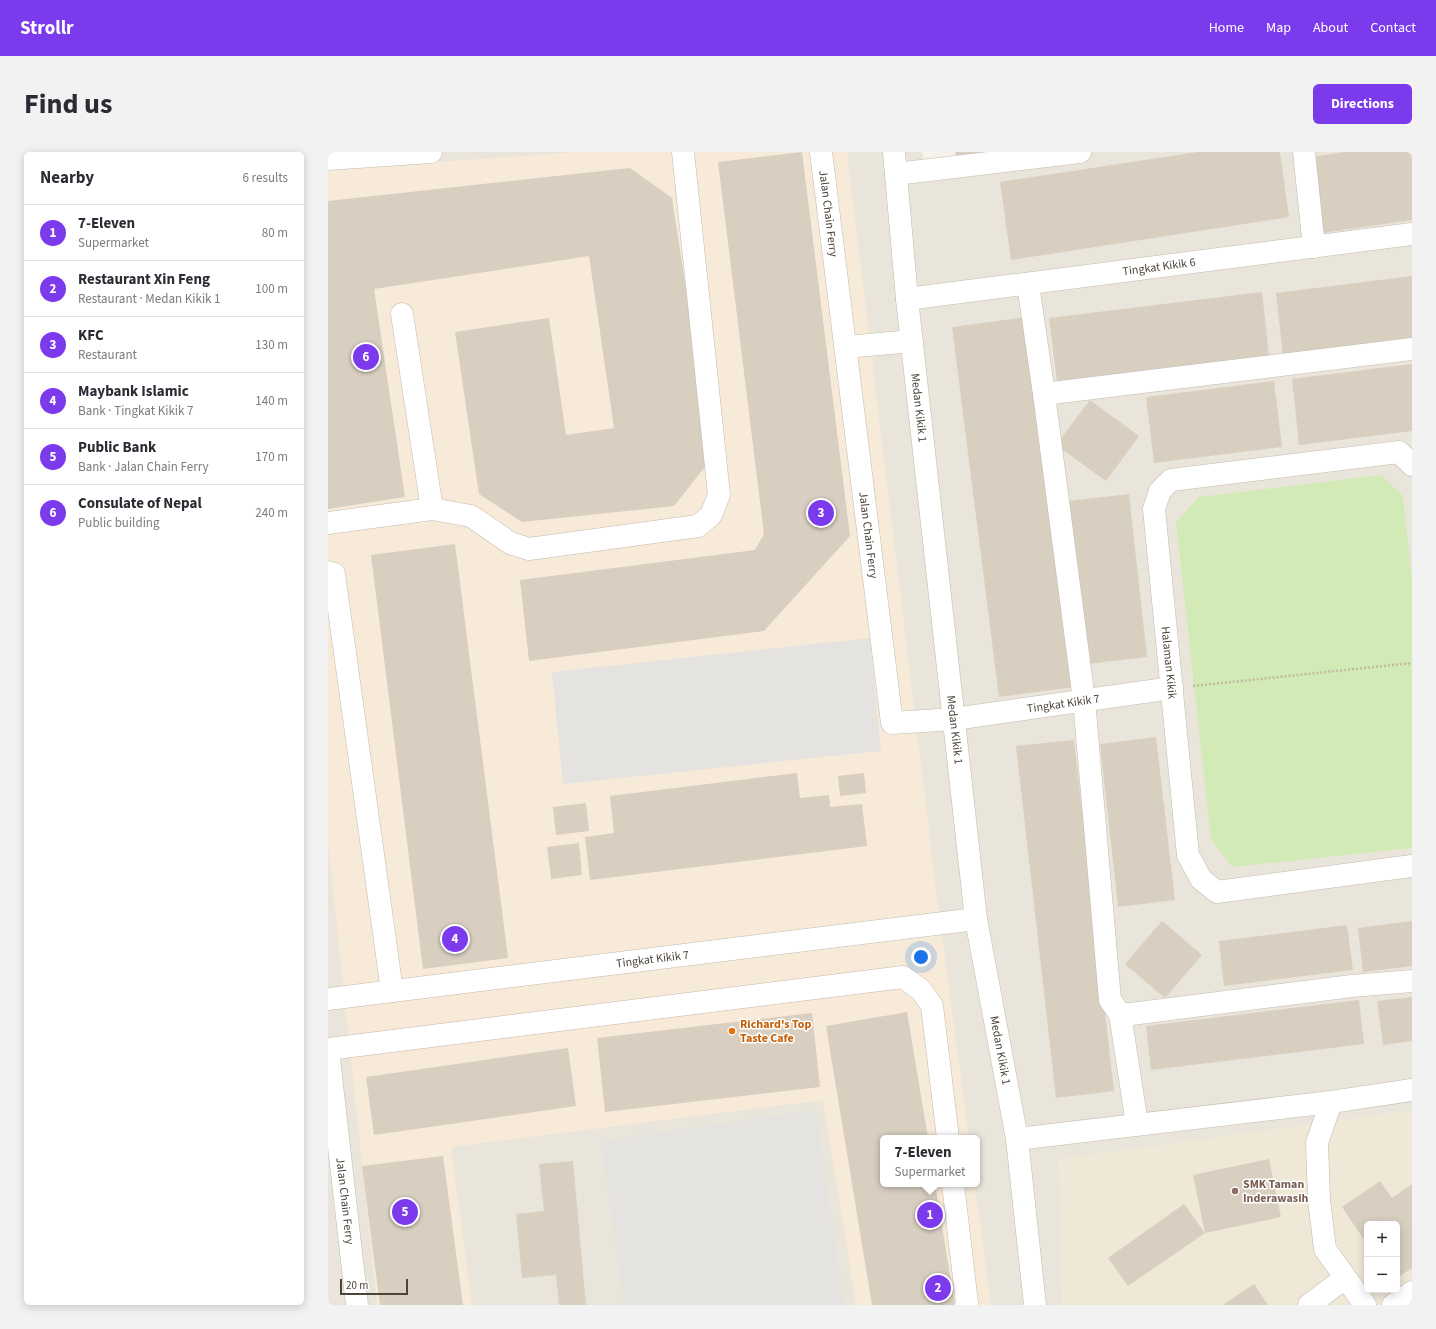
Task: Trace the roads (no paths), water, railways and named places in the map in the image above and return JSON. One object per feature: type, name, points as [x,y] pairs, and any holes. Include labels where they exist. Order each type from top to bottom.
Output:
[{"type":"street","points":[[328,159],[431,152]]},
{"type":"street","points":[[328,523],[432,509],[471,516],[510,543],[529,549],[698,526],[711,515],[719,495],[682,152]]},
{"type":"street","name":"Jalan Chain Ferry","points":[[821,152],[892,723]]},
{"type":"street","name":"Medan Kikik 1","points":[[894,152],[907,299],[976,919],[1017,1140],[1035,1305]]},
{"type":"street","points":[[896,174],[1080,152]]},
{"type":"street","points":[[1304,152],[1314,247]]},
{"type":"street","name":"Tingkat Kikik 6","points":[[907,299],[1412,234]]},
{"type":"street","points":[[1028,284],[1084,700],[1110,1000],[1120,1014],[1137,1124]]},
{"type":"street","points":[[402,314],[432,509]]},
{"type":"street","points":[[846,347],[912,341]]},
{"type":"street","points":[[1044,394],[1412,349]]},
{"type":"street","name":"Halaman Kikik","points":[[1412,465],[1399,452],[1171,480],[1160,491],[1154,508],[1188,855],[1201,879],[1217,892],[1412,866]]},
{"type":"street","points":[[328,572],[334,574],[392,991]]},
{"type":"street","name":"Tingkat Kikik 7","points":[[892,723],[954,719],[1172,688]]},
{"type":"street","name":"Tingkat Kikik 7","points":[[328,998],[976,919]]},
{"type":"street","points":[[328,1050],[903,977],[921,990],[932,1006],[948,1135]]},
{"type":"street","points":[[1120,1014],[1131,1014],[1352,986],[1412,981]]},
{"type":"street","name":"Jalan Chain Ferry","points":[[328,1050],[357,1305]]},
{"type":"street","points":[[1017,1140],[1137,1124],[1331,1102],[1412,1090]]},
{"type":"street","points":[[1331,1102],[1317,1143],[1319,1200],[1325,1249],[1366,1305]]},
{"type":"street","points":[[953,1187],[967,1303],[966,1305]]},
{"type":"street","points":[[1310,1305],[1345,1278]]},
{"type":"place","name":"Consulate of Nepal","points":[[366,357]]},
{"type":"place","name":"KFC","points":[[821,513]]},
{"type":"place","name":"Maybank Islamic","points":[[455,939]]},
{"type":"place","name":"Richard's Top Taste Cafe","points":[[732,1031]]},
{"type":"place","name":"SMK Taman Inderawasih","points":[[1235,1191]]},
{"type":"place","name":"Public Bank","points":[[405,1212]]},
{"type":"place","name":"7-Eleven","points":[[930,1215]]},
{"type":"place","name":"Restaurant Xin Feng","points":[[938,1288]]}]
